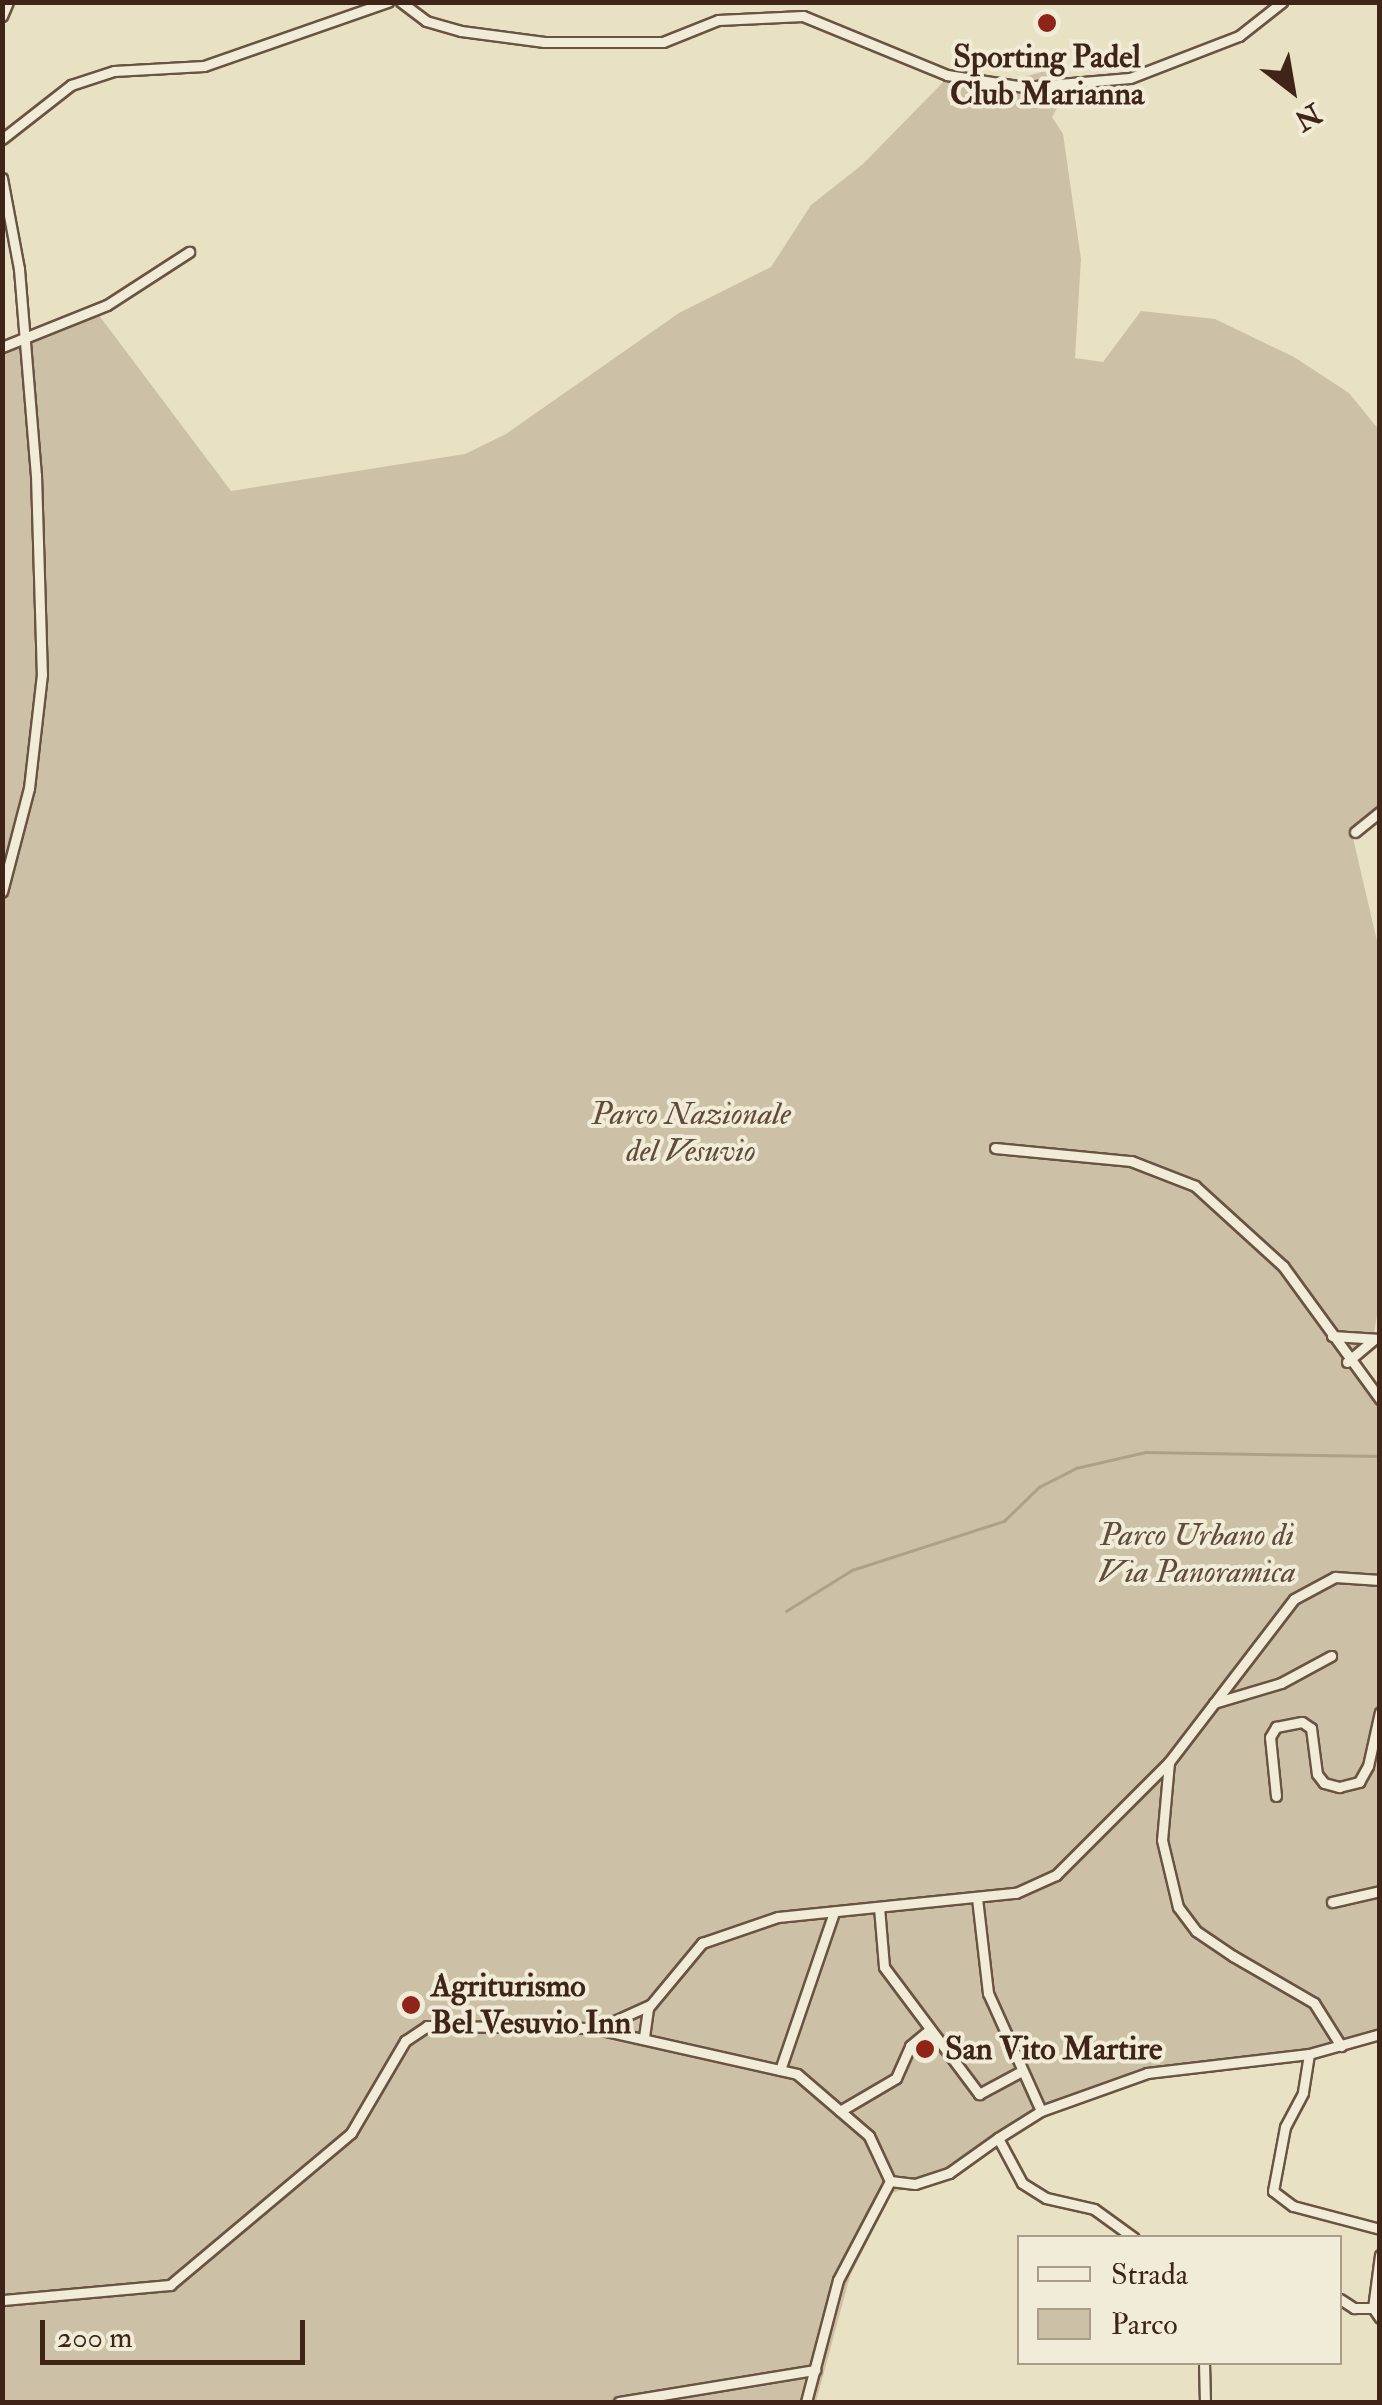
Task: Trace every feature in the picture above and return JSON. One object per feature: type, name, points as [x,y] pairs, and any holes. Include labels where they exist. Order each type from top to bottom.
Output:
[{"type":"street","points":[[2,16],[8,2]]},
{"type":"street","points":[[2,139],[71,85],[114,71],[204,66],[388,2]]},
{"type":"street","points":[[401,2],[443,26],[544,42],[664,42],[718,20],[803,16],[947,74],[1024,87],[1130,78],[1210,49],[1282,2]]},
{"type":"street","points":[[2,178],[25,336],[42,674],[30,788],[2,892]]},
{"type":"street","points":[[2,347],[129,294],[189,252]]},
{"type":"street","points":[[1355,832],[1380,812]]},
{"type":"street","points":[[995,1148],[1164,1169],[1220,1205],[1283,1266],[1346,1362],[1380,1399]]},
{"type":"street","points":[[1332,1336],[1376,1340]]},
{"type":"street","points":[[1346,1362],[1376,1340]]},
{"type":"street","points":[[593,2028],[628,2020],[651,2004],[702,1943],[778,1918],[1016,1894],[1056,1876],[1170,1762],[1294,1599],[1335,1577],[1380,1580]]},
{"type":"street","points":[[1214,1703],[1281,1683],[1330,1656]]},
{"type":"street","points":[[1276,1796],[1270,1737],[1276,1727],[1302,1722],[1311,1728],[1317,1774],[1324,1784],[1339,1786],[1359,1782],[1368,1766],[1380,1712]]},
{"type":"street","points":[[1170,1762],[1162,1840],[1178,1908],[1208,1939],[1314,2002],[1341,2046]]},
{"type":"street","points":[[1332,1902],[1380,1891]]},
{"type":"street","points":[[977,1898],[988,1993],[1020,2072],[1041,2111]]},
{"type":"street","points":[[879,1907],[884,1968],[979,2094],[1020,2072]]},
{"type":"street","points":[[780,2070],[834,1912]]},
{"type":"street","points":[[644,2037],[651,2004]]},
{"type":"street","points":[[2,2300],[170,2286],[351,2133],[404,2041],[428,2026],[593,2028],[797,2074],[869,2136],[890,2181]]},
{"type":"street","points":[[840,2111],[896,2078],[910,2046],[930,2030]]},
{"type":"street","points":[[890,2181],[915,2184],[949,2173],[1041,2111],[1147,2073],[1309,2054],[1380,2034]]},
{"type":"street","points":[[1309,2054],[1303,2093],[1285,2126],[1273,2190],[1293,2206],[1380,2228]]},
{"type":"street","points":[[998,2138],[1028,2190],[1094,2209],[1130,2235]]},
{"type":"street","points":[[806,2402],[838,2280],[890,2181]]},
{"type":"street","points":[[1380,2256],[1374,2308],[1380,2318]]},
{"type":"street","points":[[1342,2300],[1354,2308],[1374,2308]]},
{"type":"street","points":[[1204,2365],[1205,2402]]},
{"type":"street","points":[[619,2402],[815,2370]]},
{"type":"green space","name":"Parco Nazionale del Vesuvio","points":[[1052,69],[1071,84],[1052,117],[1063,134],[1081,259],[1075,358],[1103,362],[1141,311],[1215,319],[1294,357],[1349,393],[1379,430],[1379,815],[1353,838],[1380,954],[1380,1296],[1374,1333],[1358,1363],[1380,1392],[1379,2037],[1315,2059],[1125,2082],[1041,2116],[955,2173],[892,2193],[850,2276],[816,2402],[3,2402],[2,344],[95,310],[231,491],[465,454],[506,434],[679,313],[771,267],[811,205],[863,164],[952,73],[996,85]]},
{"type":"waterway","points":[[786,1611],[852,1570],[1004,1521],[1039,1487],[1076,1468],[1146,1452],[1380,1456]]},
{"type":"place","name":"Sporting Padel Club Marianna","points":[[1047,23]]},
{"type":"place","name":"Agriturismo Bel Vesuvio Inn","points":[[411,2005]]},
{"type":"place","name":"San Vito Martire","points":[[925,2049]]},
{"type":"park label","name":"Parco Urbano di Via Panoramica","points":[[1197,1554]]}]
